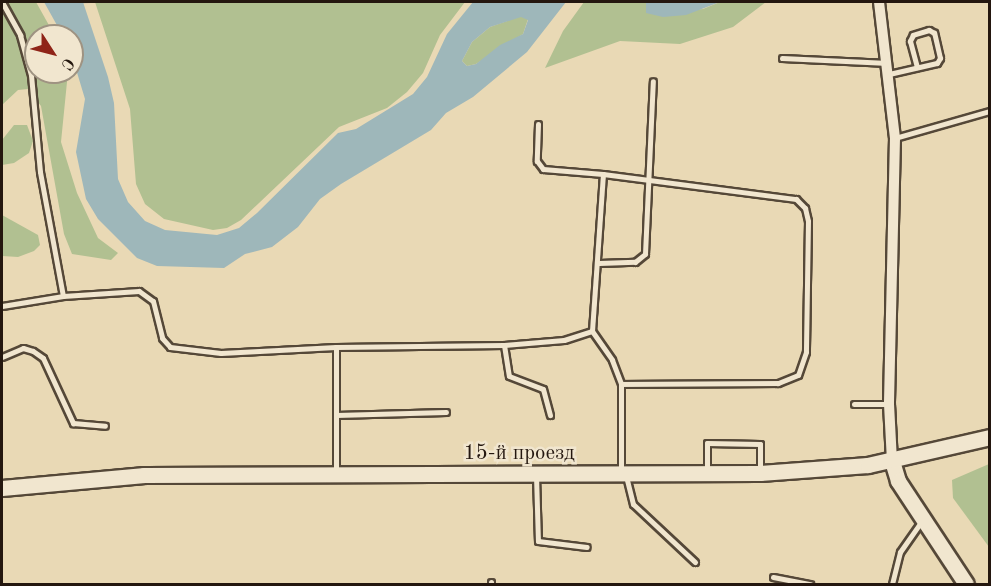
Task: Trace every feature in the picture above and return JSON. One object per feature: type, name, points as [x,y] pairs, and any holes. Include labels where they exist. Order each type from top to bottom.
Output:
[{"type":"main road","name":"15-й проезд","points":[[2,488],[107,476],[336,474],[623,476],[760,473],[892,461],[990,437]]},
{"type":"main road","points":[[892,461],[898,481],[966,585]]},
{"type":"street","points":[[879,2],[889,68],[895,138],[889,404],[892,461]]},
{"type":"lane","points":[[2,2],[20,35],[31,75],[39,172],[63,296]]},
{"type":"lane","points":[[782,58],[889,68],[917,68],[938,63],[940,58],[934,33],[929,30],[913,35],[910,41],[917,68]]},
{"type":"lane","points":[[599,263],[642,259],[653,81]]},
{"type":"lane","points":[[895,138],[990,111]]},
{"type":"lane","points":[[538,124],[537,161],[543,169],[603,174],[789,197],[805,207],[808,221],[806,352],[798,375],[778,383],[621,384]]},
{"type":"lane","points":[[603,174],[599,263],[592,331],[612,360],[621,384],[623,476],[633,504],[695,562]]},
{"type":"lane","points":[[2,306],[63,296],[139,291],[153,301],[162,339],[170,347],[221,353],[336,347],[504,345],[564,340],[592,331]]},
{"type":"lane","points":[[504,345],[509,376],[543,389],[550,416]]},
{"type":"lane","points":[[336,347],[336,474]]},
{"type":"lane","points":[[2,357],[22,348],[33,351],[43,358],[73,423],[105,426]]},
{"type":"lane","points":[[854,404],[889,404]]},
{"type":"lane","points":[[336,415],[446,412]]},
{"type":"lane","points":[[707,474],[707,443],[760,444],[760,473]]},
{"type":"lane","points":[[536,475],[538,541],[587,547]]},
{"type":"lane","points":[[892,585],[900,552],[923,520]]},
{"type":"lane","points":[[773,577],[810,585]]},
{"type":"green space","points":[[2,2],[36,2],[48,24],[24,24],[24,84],[67,84],[61,142],[77,193],[98,238],[118,253],[111,260],[72,254],[64,234],[41,106],[28,89],[18,90],[2,105]]},
{"type":"green space","points":[[95,2],[465,2],[440,35],[423,73],[407,92],[387,108],[339,127],[241,220],[227,228],[213,230],[164,219],[145,204],[136,184],[130,109]]},
{"type":"green space","points":[[584,2],[646,2],[646,13],[703,9],[720,2],[766,2],[733,27],[680,44],[620,41],[545,68],[563,31]]},
{"type":"green space","points":[[521,16],[528,19],[523,34],[476,64],[467,66],[462,61],[472,42],[490,27]]},
{"type":"green space","points":[[14,125],[27,125],[33,141],[29,153],[14,163],[2,165],[2,140]]},
{"type":"green space","points":[[2,215],[38,235],[40,245],[34,251],[18,257],[2,256]]},
{"type":"green space","points":[[990,464],[989,547],[953,498],[952,480]]},
{"type":"water","points":[[44,2],[83,2],[108,77],[114,103],[118,179],[128,202],[145,221],[165,230],[217,235],[239,228],[257,213],[338,133],[356,129],[413,94],[427,77],[447,34],[473,2],[566,2],[527,52],[473,97],[446,113],[431,130],[320,199],[298,227],[272,247],[245,254],[224,268],[157,266],[137,258],[98,219],[86,199],[76,152],[85,99],[80,84],[84,84],[84,24],[56,24]],"holes":[[[521,17],[528,20],[523,34],[500,45],[476,64],[467,66],[462,61],[472,42],[490,27]]]},
{"type":"water","points":[[646,2],[720,2],[686,15],[663,17],[646,13]]}]
